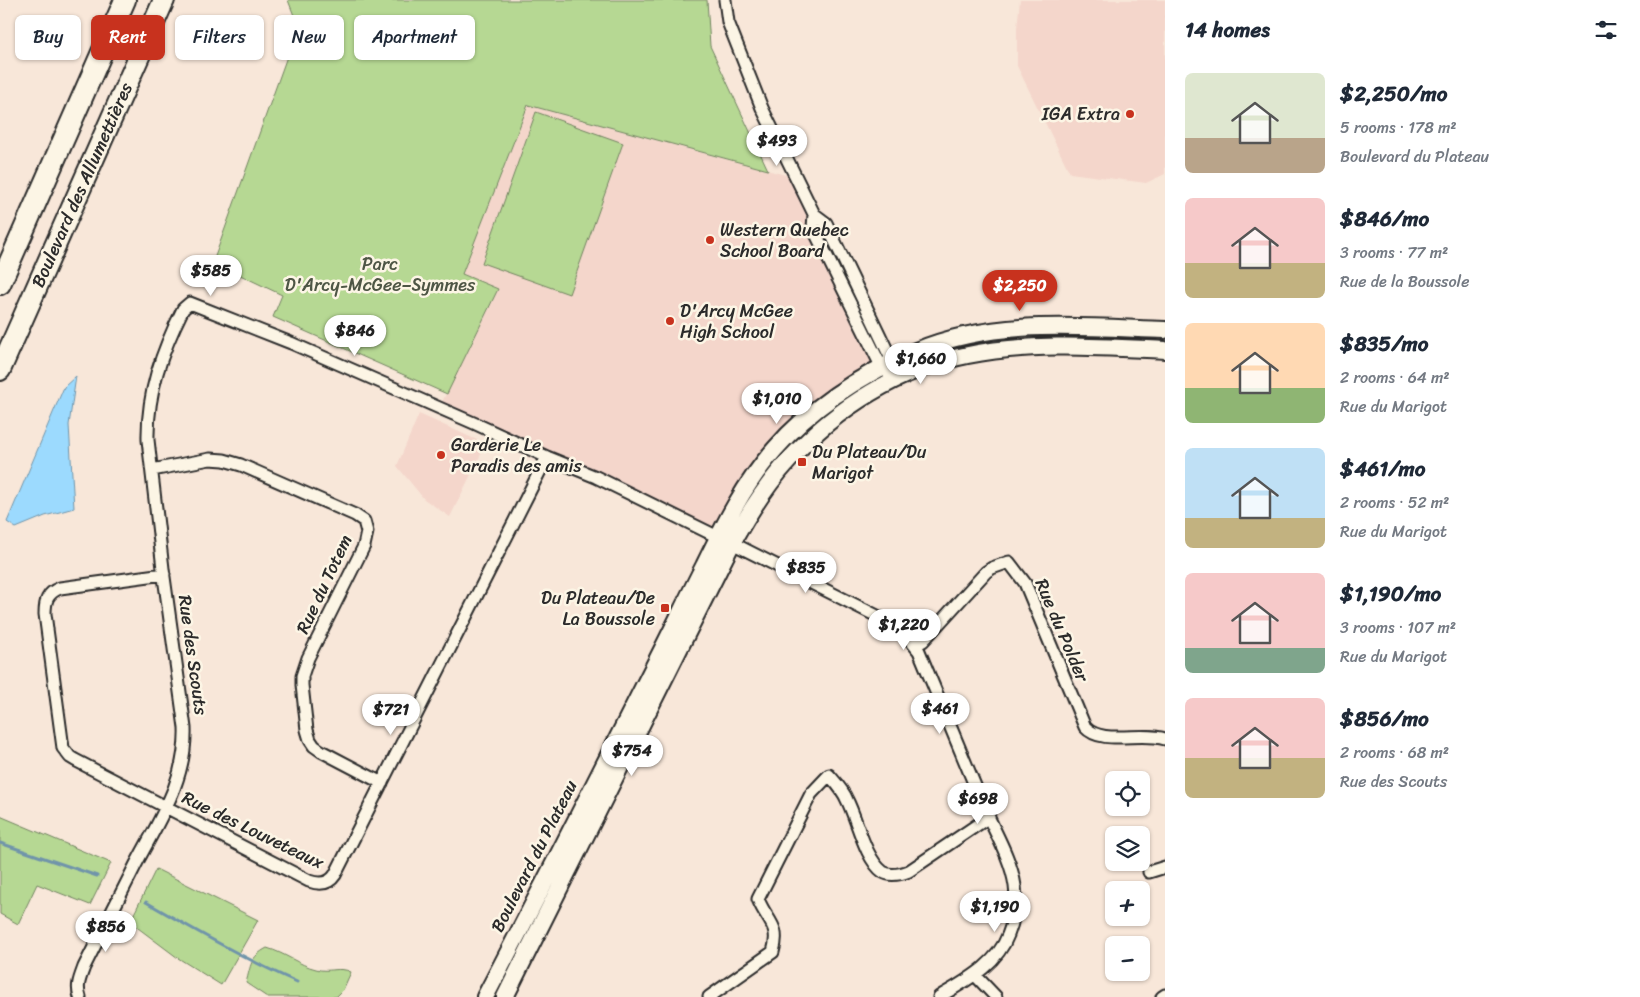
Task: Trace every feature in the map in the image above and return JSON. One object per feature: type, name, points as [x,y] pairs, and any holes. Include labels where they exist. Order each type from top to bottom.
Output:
[{"type":"highway","name":"Boulevard des Allumettières","points":[[0,284],[125,0]]},
{"type":"highway","name":"Boulevard des Allumettières","points":[[0,370],[164,0]]},
{"type":"main road","name":"Boulevard du Plateau","points":[[504,997],[725,540],[726,520],[749,483],[776,448],[809,417],[840,392],[916,351],[938,344],[982,332],[1047,326],[1165,330]]},
{"type":"main road","name":"Boulevard du Plateau","points":[[491,995],[725,540],[797,452],[852,404],[898,378],[954,358],[1011,349],[1048,347],[1165,350]]},
{"type":"street","points":[[725,0],[728,22],[762,108],[814,214],[813,228],[888,365],[898,378]]},
{"type":"street","name":"Rue des Scouts","points":[[80,997],[78,984],[84,967],[166,808],[182,767],[186,739],[164,574],[148,440],[148,423],[153,385],[164,351],[184,309],[190,303],[300,347],[548,457]]},
{"type":"street","points":[[548,457],[596,477],[879,616],[899,629],[916,645],[1003,848],[1012,874],[1015,898],[1011,924],[1004,944],[975,975],[939,997]]},
{"type":"street","name":"Rue des Louveteaux","points":[[164,574],[60,588],[48,596],[44,614],[62,741],[66,752],[75,760],[166,808],[309,881],[321,884],[332,880],[336,875],[548,457]]},
{"type":"street","name":"Rue du Totem","points":[[152,470],[202,460],[224,460],[241,465],[346,511],[364,521],[367,532],[364,546],[308,658],[302,676],[302,685],[307,730],[314,746],[382,783]]},
{"type":"street","name":"Rue du Polder","points":[[916,645],[923,641],[986,572],[1008,562],[1025,583],[1085,727],[1089,732],[1104,736],[1150,736],[1165,739]]},
{"type":"street","points":[[709,997],[773,952],[776,932],[758,899],[811,794],[829,775],[848,800],[870,855],[883,871],[890,874],[901,874],[909,870],[989,817]]},
{"type":"street","points":[[1150,872],[1165,867]]},
{"type":"street","points":[[975,975],[996,997]]},
{"type":"shaded area","points":[[1020,0],[1165,0],[1165,174],[1146,183],[1070,173],[1017,66],[1017,28]]},
{"type":"shaded area","name":"D'Arcy McGee High School","points":[[528,105],[796,178],[813,228],[882,368],[791,433],[718,537],[439,408],[498,289],[462,274]]},
{"type":"shaded area","name":"Garderie Le Paradis des amis","points":[[419,414],[486,444],[450,517],[424,499],[397,466]]},
{"type":"green space","name":"Parc D'Arcy-McGee–Symmes","points":[[288,0],[707,0],[710,46],[768,170],[528,105],[462,274],[498,289],[447,394],[273,317],[282,295],[213,262],[286,60],[344,60],[344,15],[294,15]]},
{"type":"green space","points":[[536,112],[623,143],[569,294],[482,263]]},
{"type":"green space","points":[[0,816],[111,863],[90,905],[37,884],[18,924],[0,914]]},
{"type":"green space","points":[[156,869],[258,920],[221,985],[178,958],[130,922]]},
{"type":"green space","points":[[267,948],[316,969],[347,970],[351,972],[343,990],[336,997],[267,997],[246,983],[254,958]]},
{"type":"water","points":[[76,376],[69,425],[74,508],[45,516],[16,528],[7,522],[64,387]]},
{"type":"waterway","points":[[0,843],[97,876]]},
{"type":"waterway","points":[[146,902],[202,934],[297,982]]},
{"type":"place","name":"IGA Extra","points":[[1130,114]]},
{"type":"place","name":"Western Quebec School Board","points":[[710,240]]},
{"type":"place","name":"D'Arcy McGee High School","points":[[670,321]]},
{"type":"place","name":"Garderie Le Paradis des amis","points":[[441,455]]},
{"type":"place","name":"Du Plateau/Du Marigot","points":[[802,462]]},
{"type":"place","name":"Du Plateau/De La Boussole","points":[[665,608]]}]
